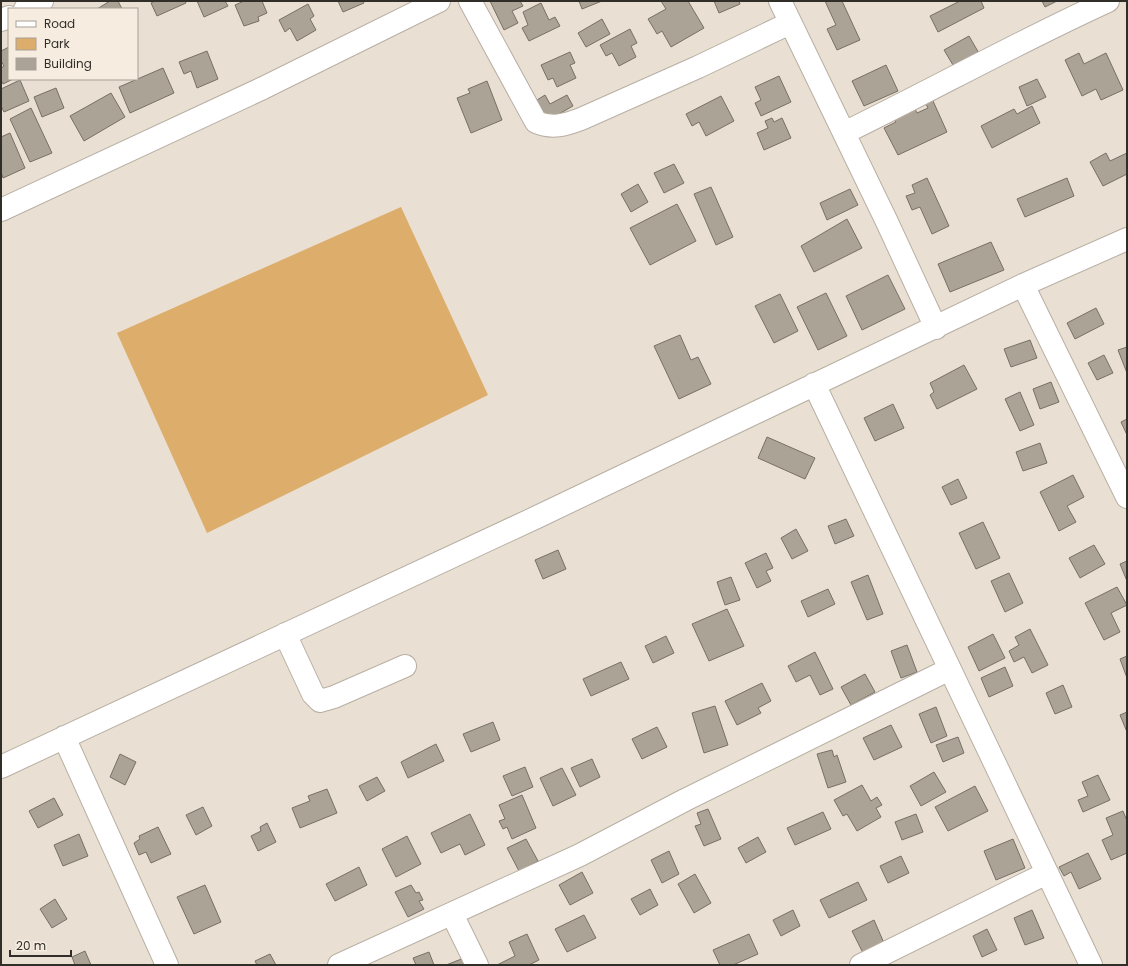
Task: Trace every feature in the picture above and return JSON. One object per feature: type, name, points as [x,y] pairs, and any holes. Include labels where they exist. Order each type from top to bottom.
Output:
[{"type":"street","points":[[27,8],[42,1]]},
{"type":"street","points":[[1,210],[263,88],[439,1]]},
{"type":"street","points":[[470,1],[536,122],[547,127],[561,126],[581,119],[698,67],[790,23]]},
{"type":"street","points":[[780,1],[887,222],[936,328]]},
{"type":"street","points":[[844,133],[928,92],[1068,19],[1108,1]]},
{"type":"street","points":[[1,767],[537,517],[814,384],[936,328],[1023,285],[1127,239]]},
{"type":"street","points":[[1023,285],[1127,497]]},
{"type":"street","points":[[814,384],[1090,965]]},
{"type":"street","points":[[285,634],[313,694],[320,701],[334,698],[405,666]]},
{"type":"street","points":[[339,965],[580,855],[685,800],[950,668]]},
{"type":"street","points":[[64,737],[167,965]]},
{"type":"street","points":[[861,965],[1047,873]]},
{"type":"street","points":[[452,914],[477,965]]},
{"type":"green space","points":[[401,207],[488,395],[207,533],[117,333]]},
{"type":"building","points":[[110,1],[118,1],[122,8],[99,8]]},
{"type":"building","points":[[155,1],[185,1],[186,3],[157,16],[151,3]]},
{"type":"building","points":[[197,1],[225,1],[228,6],[204,17]]},
{"type":"building","points":[[244,1],[262,1],[267,13],[258,17],[259,21],[244,26],[235,5]]},
{"type":"building","points":[[338,1],[363,1],[364,3],[343,12]]},
{"type":"building","points":[[490,1],[520,1],[523,6],[512,11],[518,23],[504,30]]},
{"type":"building","points":[[579,1],[602,1],[582,9]]},
{"type":"building","points":[[661,1],[688,1],[704,28],[671,47],[662,31],[657,34],[648,19],[666,9]]},
{"type":"building","points":[[714,1],[739,1],[740,4],[719,13]]},
{"type":"building","points":[[825,1],[842,1],[860,40],[837,50],[827,29],[836,25]]},
{"type":"building","points":[[960,1],[981,1],[984,8],[938,32],[930,16]]},
{"type":"building","points":[[1042,1],[1057,1],[1045,7]]},
{"type":"building","points":[[541,3],[549,20],[555,17],[560,26],[529,41],[522,28],[528,25],[523,12]]},
{"type":"building","points":[[308,4],[314,16],[310,19],[316,30],[297,41],[290,28],[285,32],[279,20]]},
{"type":"building","points":[[602,19],[610,34],[586,47],[578,33]]},
{"type":"building","points":[[630,29],[637,43],[631,46],[636,57],[619,66],[612,53],[606,56],[600,45]]},
{"type":"building","points":[[969,36],[980,55],[956,70],[944,50]]},
{"type":"building","points":[[8,48],[8,80],[11,80],[3,84],[1,80],[1,68],[4,66],[1,61],[1,51]]},
{"type":"building","points":[[207,51],[218,79],[197,88],[191,71],[184,74],[179,62]]},
{"type":"building","points":[[570,52],[575,63],[570,65],[576,78],[557,87],[553,78],[548,80],[541,65]]},
{"type":"building","points":[[1079,53],[1084,64],[1106,53],[1123,90],[1101,100],[1096,89],[1082,96],[1065,60]]},
{"type":"building","points":[[886,65],[898,91],[864,106],[852,81]]},
{"type":"building","points":[[163,68],[174,93],[130,113],[119,87]]},
{"type":"building","points":[[779,76],[791,102],[761,116],[755,103],[761,100],[755,87]]},
{"type":"building","points":[[1037,79],[1046,97],[1027,106],[1019,87]]},
{"type":"building","points":[[20,80],[29,101],[4,112],[1,106],[1,89]]},
{"type":"building","points":[[487,81],[502,120],[471,133],[457,98],[470,93],[468,89]]},
{"type":"building","points":[[56,88],[64,108],[42,117],[34,97]]},
{"type":"building","points":[[111,93],[125,117],[84,141],[70,116]]},
{"type":"building","points":[[545,95],[550,104],[567,95],[573,106],[548,120],[537,100]]},
{"type":"building","points":[[721,96],[734,121],[706,136],[699,122],[692,126],[686,114]]},
{"type":"building","points":[[933,101],[947,132],[898,155],[884,128],[896,122],[894,119],[915,109],[917,113],[928,108],[926,104]]},
{"type":"building","points":[[1032,106],[1040,123],[992,148],[981,126],[1014,109],[1017,114]]},
{"type":"building","points":[[31,108],[52,153],[30,162],[10,119]]},
{"type":"building","points":[[772,118],[774,122],[782,118],[791,138],[764,150],[757,133],[768,128],[765,121]]},
{"type":"building","points":[[10,133],[25,168],[3,178],[1,172],[1,137]]},
{"type":"building","points":[[1106,153],[1110,161],[1127,153],[1127,174],[1103,186],[1090,162]]},
{"type":"building","points":[[674,164],[684,183],[664,193],[654,173]]},
{"type":"building","points":[[927,178],[949,226],[932,234],[920,207],[912,210],[906,196],[915,193],[912,185]]},
{"type":"building","points":[[1067,178],[1074,196],[1025,217],[1017,199]]},
{"type":"building","points":[[638,184],[648,202],[631,212],[621,194]]},
{"type":"building","points":[[711,187],[733,237],[716,245],[694,194]]},
{"type":"building","points":[[850,189],[858,205],[827,220],[820,203]]},
{"type":"building","points":[[677,204],[696,241],[650,265],[630,228]]},
{"type":"building","points":[[847,219],[862,248],[814,272],[801,246]]},
{"type":"building","points":[[991,242],[1004,270],[950,292],[938,264]]},
{"type":"building","points":[[888,275],[905,309],[862,330],[846,296]]},
{"type":"building","points":[[826,293],[847,336],[818,350],[797,307]]},
{"type":"building","points":[[780,294],[798,331],[774,343],[755,306]]},
{"type":"building","points":[[1096,308],[1104,324],[1075,339],[1067,323]]},
{"type":"building","points":[[680,335],[691,360],[698,357],[711,384],[679,399],[654,346]]},
{"type":"building","points":[[1030,340],[1037,358],[1011,367],[1004,349]]},
{"type":"building","points":[[1127,347],[1127,373],[1118,350]]},
{"type":"building","points":[[1104,355],[1113,373],[1097,380],[1088,363]]},
{"type":"building","points":[[964,365],[977,389],[937,409],[930,395],[934,392],[930,383]]},
{"type":"building","points":[[1051,382],[1059,402],[1040,409],[1033,389]]},
{"type":"building","points":[[1020,392],[1034,425],[1020,431],[1005,399]]},
{"type":"building","points":[[893,404],[904,428],[875,441],[864,418]]},
{"type":"building","points":[[1127,419],[1127,435],[1121,422]]},
{"type":"building","points":[[767,437],[815,458],[805,479],[758,458]]},
{"type":"building","points":[[1040,443],[1047,463],[1023,471],[1016,452]]},
{"type":"building","points":[[1073,475],[1084,497],[1067,506],[1076,522],[1059,531],[1040,492]]},
{"type":"building","points":[[958,479],[967,498],[951,505],[942,487]]},
{"type":"building","points":[[846,519],[854,536],[835,544],[828,526]]},
{"type":"building","points":[[983,522],[1000,558],[976,569],[959,533]]},
{"type":"building","points":[[796,529],[808,551],[792,559],[781,538]]},
{"type":"building","points":[[1094,545],[1105,564],[1080,578],[1069,558]]},
{"type":"building","points":[[558,550],[566,569],[543,579],[535,560]]},
{"type":"building","points":[[766,553],[773,568],[766,571],[771,581],[757,588],[745,563]]},
{"type":"building","points":[[1127,561],[1127,581],[1120,564]]},
{"type":"building","points":[[1009,573],[1023,603],[1005,612],[991,581]]},
{"type":"building","points":[[868,575],[883,614],[867,620],[851,582]]},
{"type":"building","points":[[731,577],[740,600],[725,605],[717,582]]},
{"type":"building","points":[[1117,587],[1127,605],[1111,613],[1120,632],[1104,640],[1085,603]]},
{"type":"building","points":[[828,589],[835,604],[808,617],[801,601]]},
{"type":"building","points":[[727,609],[744,646],[709,661],[692,624]]},
{"type":"building","points":[[1030,629],[1048,665],[1032,673],[1024,657],[1014,662],[1009,651],[1019,645],[1015,637]]},
{"type":"building","points":[[993,634],[1005,658],[979,671],[968,647]]},
{"type":"building","points":[[666,636],[674,653],[653,663],[645,646]]},
{"type":"building","points":[[907,645],[917,672],[901,678],[891,651]]},
{"type":"building","points":[[815,652],[833,689],[820,695],[810,675],[796,682],[788,666]]},
{"type":"building","points":[[1127,656],[1127,678],[1120,659]]},
{"type":"building","points":[[621,662],[629,679],[591,696],[583,679]]},
{"type":"building","points":[[1005,667],[1013,686],[989,697],[981,678]]},
{"type":"building","points":[[865,674],[875,692],[851,705],[841,687]]},
{"type":"building","points":[[762,683],[771,701],[758,708],[761,713],[737,725],[725,701]]},
{"type":"building","points":[[1063,685],[1072,707],[1055,714],[1046,693]]},
{"type":"building","points":[[715,706],[728,745],[704,753],[692,713]]},
{"type":"building","points":[[936,707],[947,736],[931,743],[919,714]]},
{"type":"building","points":[[1127,712],[1127,732],[1120,715]]},
{"type":"building","points":[[493,722],[500,740],[471,752],[463,734]]},
{"type":"building","points":[[891,725],[902,747],[874,760],[863,738]]},
{"type":"building","points":[[657,727],[667,747],[642,759],[632,739]]},
{"type":"building","points":[[958,737],[964,753],[943,762],[936,745]]},
{"type":"building","points":[[436,744],[444,761],[408,778],[401,762]]},
{"type":"building","points":[[832,750],[834,757],[837,755],[846,782],[828,788],[817,754]]},
{"type":"building","points":[[120,754],[136,762],[125,785],[110,777]]},
{"type":"building","points":[[592,759],[600,777],[580,787],[571,768]]},
{"type":"building","points":[[525,767],[533,787],[512,796],[503,776]]},
{"type":"building","points":[[562,768],[576,795],[553,806],[540,778]]},
{"type":"building","points":[[934,772],[946,792],[921,806],[910,786]]},
{"type":"building","points":[[1098,775],[1110,800],[1083,812],[1078,800],[1088,796],[1082,782]]},
{"type":"building","points":[[377,777],[385,791],[367,801],[359,786]]},
{"type":"building","points":[[862,785],[871,801],[877,797],[882,805],[876,808],[881,817],[857,831],[847,814],[843,816],[834,800]]},
{"type":"building","points":[[975,786],[988,811],[948,831],[935,807]]},
{"type":"building","points":[[327,789],[337,813],[300,828],[292,808],[310,801],[308,796]]},
{"type":"building","points":[[522,795],[536,828],[512,839],[507,827],[503,829],[499,821],[505,819],[499,805]]},
{"type":"building","points":[[54,798],[63,815],[38,828],[29,811]]},
{"type":"building","points":[[203,807],[212,826],[196,835],[186,815]]},
{"type":"building","points":[[708,809],[721,839],[704,846],[695,826],[701,824],[697,813]]},
{"type":"building","points":[[1123,811],[1127,821],[1127,853],[1111,860],[1102,840],[1113,835],[1106,818]]},
{"type":"building","points":[[823,812],[831,829],[795,845],[787,828]]},
{"type":"building","points":[[470,814],[485,845],[465,855],[460,844],[441,853],[431,833]]},
{"type":"building","points":[[916,814],[923,832],[902,840],[895,822]]},
{"type":"building","points":[[267,823],[276,842],[258,851],[251,836],[261,831],[260,827]]},
{"type":"building","points":[[158,827],[171,854],[151,863],[146,852],[139,855],[134,843],[140,839],[139,836]]},
{"type":"building","points":[[79,834],[88,856],[63,866],[54,845]]},
{"type":"building","points":[[407,836],[421,864],[396,877],[382,849]]},
{"type":"building","points":[[758,837],[766,852],[746,863],[738,848]]},
{"type":"building","points":[[526,839],[538,861],[519,871],[507,848]]},
{"type":"building","points":[[1013,839],[1025,868],[996,880],[984,851]]},
{"type":"building","points":[[669,851],[679,874],[662,883],[651,860]]},
{"type":"building","points":[[1088,853],[1101,879],[1079,889],[1071,872],[1064,876],[1059,867]]},
{"type":"building","points":[[901,856],[909,873],[888,883],[880,866]]},
{"type":"building","points":[[359,867],[367,885],[335,901],[326,884]]},
{"type":"building","points":[[582,872],[593,893],[570,905],[559,885]]},
{"type":"building","points":[[695,874],[711,903],[694,913],[678,884]]},
{"type":"building","points":[[858,882],[867,900],[829,918],[820,900]]},
{"type":"building","points":[[205,885],[221,922],[194,934],[177,897]]},
{"type":"building","points":[[411,885],[416,893],[419,892],[423,900],[419,901],[424,909],[408,917],[395,892]]},
{"type":"building","points":[[650,889],[658,905],[640,915],[631,899]]},
{"type":"building","points":[[55,899],[67,919],[52,928],[40,909]]},
{"type":"building","points":[[793,910],[800,926],[781,936],[773,920]]},
{"type":"building","points":[[1032,910],[1044,938],[1025,945],[1014,918]]},
{"type":"building","points":[[584,915],[596,938],[567,952],[555,929]]},
{"type":"building","points":[[874,920],[884,943],[863,953],[852,931]]},
{"type":"building","points":[[987,929],[997,950],[982,957],[973,936]]},
{"type":"building","points":[[527,934],[539,960],[529,965],[497,965],[515,956],[509,942]]},
{"type":"building","points":[[749,934],[758,954],[733,965],[720,965],[713,950]]},
{"type":"building","points":[[85,951],[91,965],[75,965],[72,957]]},
{"type":"building","points":[[429,952],[434,965],[416,965],[413,958]]},
{"type":"building","points":[[270,954],[276,965],[257,965],[255,961]]},
{"type":"building","points":[[464,958],[467,965],[446,965]]}]
